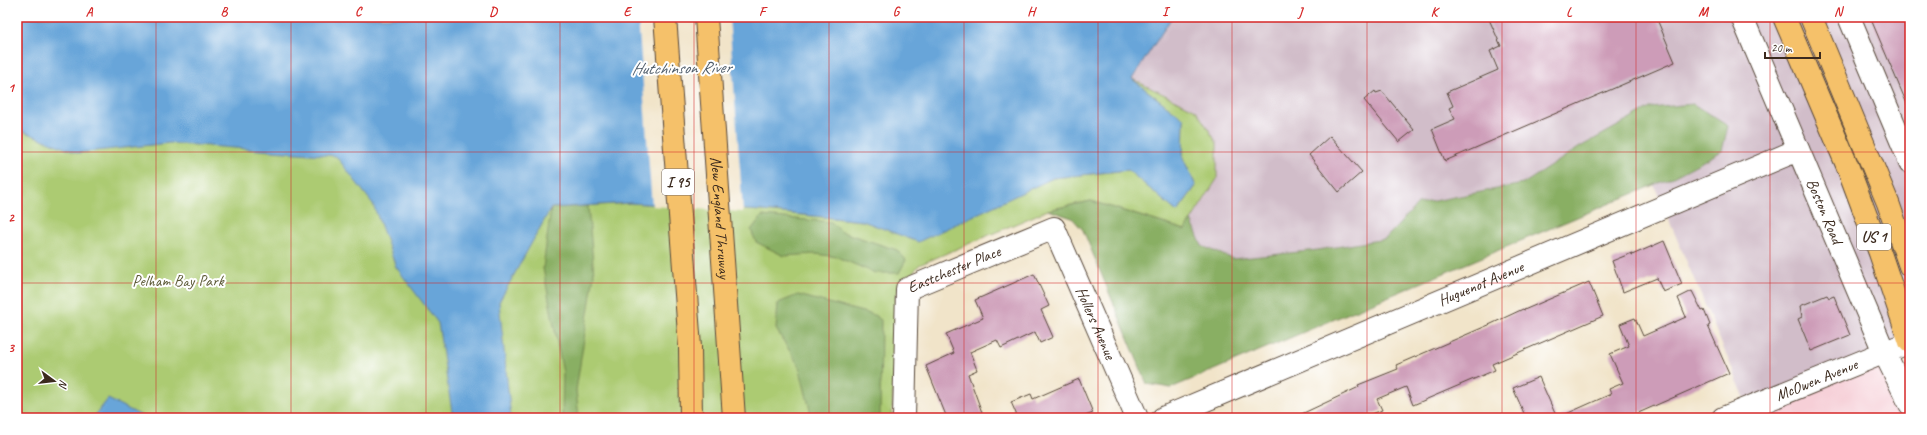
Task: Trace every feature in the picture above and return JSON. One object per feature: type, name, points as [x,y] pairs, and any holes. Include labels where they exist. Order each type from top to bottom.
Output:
[{"type":"main road","name":"I 95","points":[[665,17],[690,347],[691,418]]},
{"type":"main road","name":"New England Thruway","points":[[706,17],[734,418]]},
{"type":"main road","name":"US 1","points":[[1784,17],[1833,134],[1880,253],[1910,342]]},
{"type":"main road","name":"US 1","points":[[1811,17],[1888,204],[1910,266]]},
{"type":"street","points":[[1849,17],[1910,162]]},
{"type":"street","name":"Boston Road","points":[[1748,19],[1798,150],[1884,352],[1910,404]]},
{"type":"street","name":"Huguenot Avenue","points":[[1164,418],[1798,150]]},
{"type":"street","name":"Eastchester Place","points":[[904,418],[907,289],[1054,228]]},
{"type":"street","name":"Hollers Avenue","points":[[1054,228],[1137,418]]},
{"type":"street","name":"McOwen Avenue","points":[[1723,418],[1910,342]]},
{"type":"shaded area","points":[[1172,17],[1910,17],[1910,356],[1882,359],[1751,413],[1654,185],[1675,176],[1722,151],[1580,147],[1523,184],[1418,204],[1385,239],[1318,250],[1233,259],[1202,246],[1191,220],[1216,179],[1132,79]]},
{"type":"shaded area","points":[[1882,359],[1906,418],[1753,418],[1751,413]]},
{"type":"green space","name":"Pelham Bay Park","points":[[17,17],[551,208],[630,203],[763,211],[863,221],[918,241],[1053,178],[1128,170],[1177,212],[1196,186],[1183,158],[1184,119],[1132,79],[1196,110],[1217,143],[1217,179],[1185,230],[1091,201],[1048,210],[919,265],[896,295],[892,418],[17,418]]},
{"type":"green space","points":[[1693,104],[1728,126],[1722,151],[1675,176],[1171,388],[1147,384],[1083,230],[1072,218],[1048,210],[1091,201],[1185,230],[1191,220],[1202,246],[1233,259],[1318,250],[1385,239],[1418,204],[1523,184],[1580,147],[1650,108]]},
{"type":"green space","points":[[588,206],[594,275],[576,390],[579,418],[562,418],[563,373],[543,268],[551,208]]},
{"type":"green space","points":[[762,216],[831,222],[842,232],[897,250],[906,260],[899,273],[875,273],[837,257],[816,254],[784,256],[756,242],[751,230]]},
{"type":"green space","points":[[798,295],[874,315],[881,320],[880,418],[812,418],[799,366],[776,329],[778,303]]},
{"type":"water","name":"Hutchinson River","points":[[17,17],[1172,17],[1132,79],[1184,119],[1183,158],[1196,186],[1177,212],[1128,170],[1053,178],[918,242],[863,221],[763,211],[630,203],[551,208],[499,302],[511,418],[453,418],[438,323],[396,267],[373,204],[336,156],[170,143],[77,153],[17,129]]},
{"type":"water","points":[[108,399],[146,418],[93,418]]},
{"type":"pier","points":[[638,17],[729,17],[743,212],[652,206]]},
{"type":"building","points":[[1488,17],[1656,17],[1675,62],[1445,161],[1432,129],[1455,119],[1449,108],[1453,106],[1447,92],[1498,70],[1490,51],[1501,46]]},
{"type":"building","points":[[1870,17],[1910,17],[1910,111]]},
{"type":"building","points":[[1375,91],[1376,93],[1382,91],[1414,130],[1399,142],[1364,100]]},
{"type":"building","points":[[1330,136],[1362,172],[1339,192],[1309,155]]},
{"type":"building","points":[[1664,241],[1682,284],[1663,292],[1657,278],[1623,292],[1612,261],[1632,253],[1632,255]]},
{"type":"building","points":[[1034,274],[1049,306],[1041,310],[1053,337],[1040,343],[1035,332],[1001,348],[997,340],[970,352],[977,370],[968,374],[984,418],[947,418],[926,366],[954,353],[946,334],[983,318],[975,300]]},
{"type":"building","points":[[1589,282],[1603,316],[1492,364],[1495,370],[1413,405],[1406,387],[1377,399],[1382,410],[1362,418],[1293,418],[1359,387],[1358,385],[1398,369],[1396,365],[1523,309],[1524,310]]},
{"type":"building","points":[[1692,291],[1702,311],[1704,310],[1710,325],[1708,326],[1729,373],[1627,418],[1557,418],[1611,394],[1609,389],[1623,383],[1610,354],[1629,346],[1620,324],[1635,318],[1643,336],[1686,317],[1678,298]]},
{"type":"building","points":[[1827,295],[1829,298],[1834,296],[1850,335],[1811,351],[1798,319],[1802,317],[1800,306]]},
{"type":"building","points":[[1539,377],[1557,418],[1526,418],[1513,388]]},
{"type":"building","points":[[1079,379],[1093,413],[1080,418],[1018,418],[1011,402],[1031,394],[1033,399]]}]
